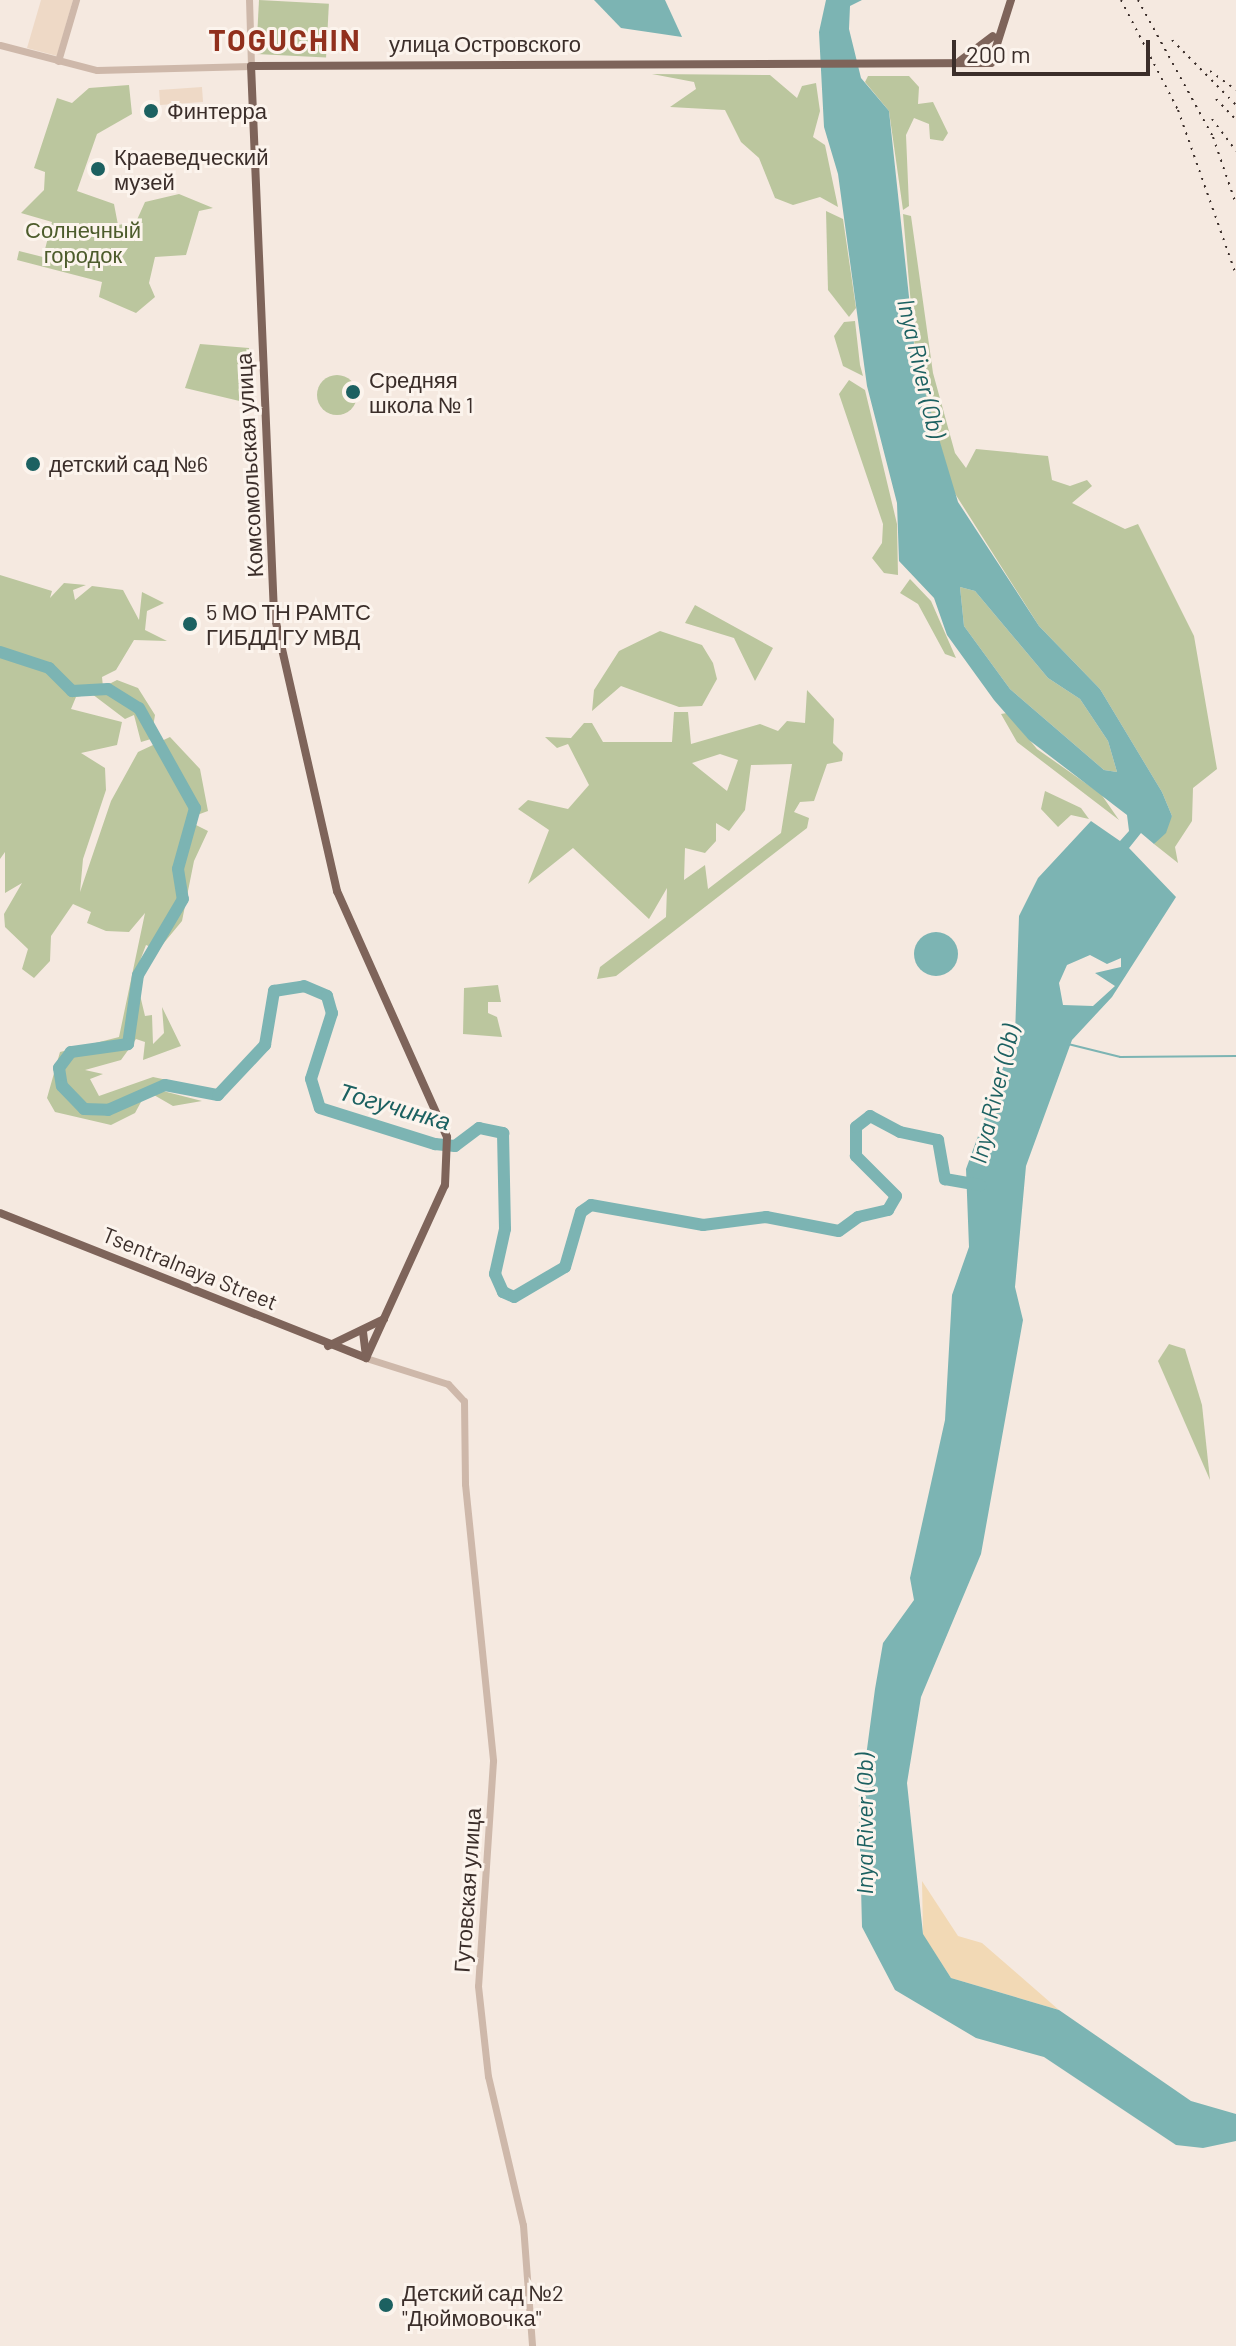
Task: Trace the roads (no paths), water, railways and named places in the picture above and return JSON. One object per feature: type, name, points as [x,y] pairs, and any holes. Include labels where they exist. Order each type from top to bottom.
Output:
[{"type":"main road","points":[[951,63],[980,51],[999,25],[1011,0]]},
{"type":"main road","name":"улица Островского","points":[[251,66],[991,63],[999,25]]},
{"type":"main road","name":"Комсомольская улица","points":[[251,66],[274,614],[337,891],[447,1137],[449,1161],[385,1319]]},
{"type":"main road","name":"Tsentralnaya Street","points":[[0,1213],[209,1292],[327,1346],[366,1358]]},
{"type":"main road","points":[[327,1346],[363,1332],[385,1319]]},
{"type":"main road","points":[[366,1358],[385,1319]]},
{"type":"main road","points":[[363,1332],[366,1358]]},
{"type":"street","points":[[58,61],[76,0]]},
{"type":"street","name":"Комсомольская улица","points":[[249,0],[251,66]]},
{"type":"street","name":"улица Островского","points":[[0,45],[58,61],[121,72],[251,66]]},
{"type":"street","name":"Гутовская улица","points":[[366,1358],[448,1384],[464,1401],[473,1590],[493,1761],[478,1986],[488,2076],[523,2225],[532,2346]]},
{"type":"water","points":[[594,0],[665,0],[682,37],[621,28]]},
{"type":"water","name":"Inya River (Ob)","points":[[826,0],[862,0],[850,6],[849,29],[861,78],[889,111],[916,362],[958,502],[1039,626],[1100,689],[1162,792],[1172,816],[1166,833],[1154,844],[1141,833],[1129,848],[1176,897],[1112,997],[1072,1040],[1026,1166],[1015,1287],[1023,1320],[981,1554],[921,1697],[907,1783],[923,1934],[951,1978],[1059,2010],[1191,2101],[1236,2114],[1236,2141],[1203,2148],[1176,2145],[1044,2057],[976,2038],[895,1990],[862,1927],[859,1809],[875,1689],[883,1643],[914,1600],[910,1578],[945,1420],[952,1295],[969,1247],[966,1169],[1015,1035],[1019,916],[1038,878],[1091,821],[1120,841],[1129,831],[1127,815],[1029,740],[994,700],[947,635],[934,598],[899,561],[897,503],[867,386],[838,174],[824,127],[819,32]],"holes":[[[960,587],[975,591],[1048,678],[1080,699],[1108,741],[1117,772],[1104,770],[1010,689],[964,626]],[[1090,955],[1107,964],[1121,958],[1121,967],[1095,973],[1115,986],[1093,1006],[1063,1005],[1059,983],[1067,965]]]},
{"type":"water","points":[[936,932],[952,938],[958,954],[952,970],[936,976],[920,970],[914,954],[920,938]]},
{"type":"waterway","name":"Тогучинка","points":[[0,652],[49,668],[72,691],[108,689],[139,708],[195,808],[178,869],[183,899],[138,975],[128,1044],[71,1052],[59,1068],[62,1086],[84,1109],[108,1110],[165,1085],[218,1095],[265,1045],[274,991],[304,986],[327,996],[332,1013],[311,1079],[320,1108],[435,1144],[455,1146],[479,1128],[503,1133],[505,1229],[495,1274],[503,1292],[514,1297],[565,1267],[581,1212],[591,1205],[703,1225],[766,1217],[839,1231],[858,1217],[888,1210],[896,1196],[856,1156],[856,1127],[870,1116],[900,1132],[938,1140],[945,1179],[980,1185]]},
{"type":"waterway","points":[[1068,1044],[1120,1057],[1236,1056]]},
{"type":"railway","points":[[1121,0],[1178,110],[1236,275]]},
{"type":"railway","points":[[1138,0],[1213,137],[1236,204]]},
{"type":"railway","points":[[1172,40],[1236,105]]},
{"type":"railway","points":[[1210,71],[1236,90]]},
{"type":"railway","points":[[1216,99],[1236,120]]},
{"type":"railway","points":[[1212,119],[1236,151]]},
{"type":"place","name":"Финтерра","points":[[151,111]]},
{"type":"place","name":"Краеведческий музей","points":[[98,169]]},
{"type":"place","name":"Средняя школа № 1","points":[[353,392]]},
{"type":"place","name":"детский сад №6","points":[[33,464]]},
{"type":"place","name":"5 МО ТН РАМТС ГИБДД ГУ МВД","points":[[190,624]]},
{"type":"place","name":"Детский сад №2 \"Дюймовочка\"","points":[[386,2305]]},
{"type":"district","name":"TOGUCHIN","points":[[285,39]]},
{"type":"park label","name":"Солнечный городок","points":[[83,242]]}]
